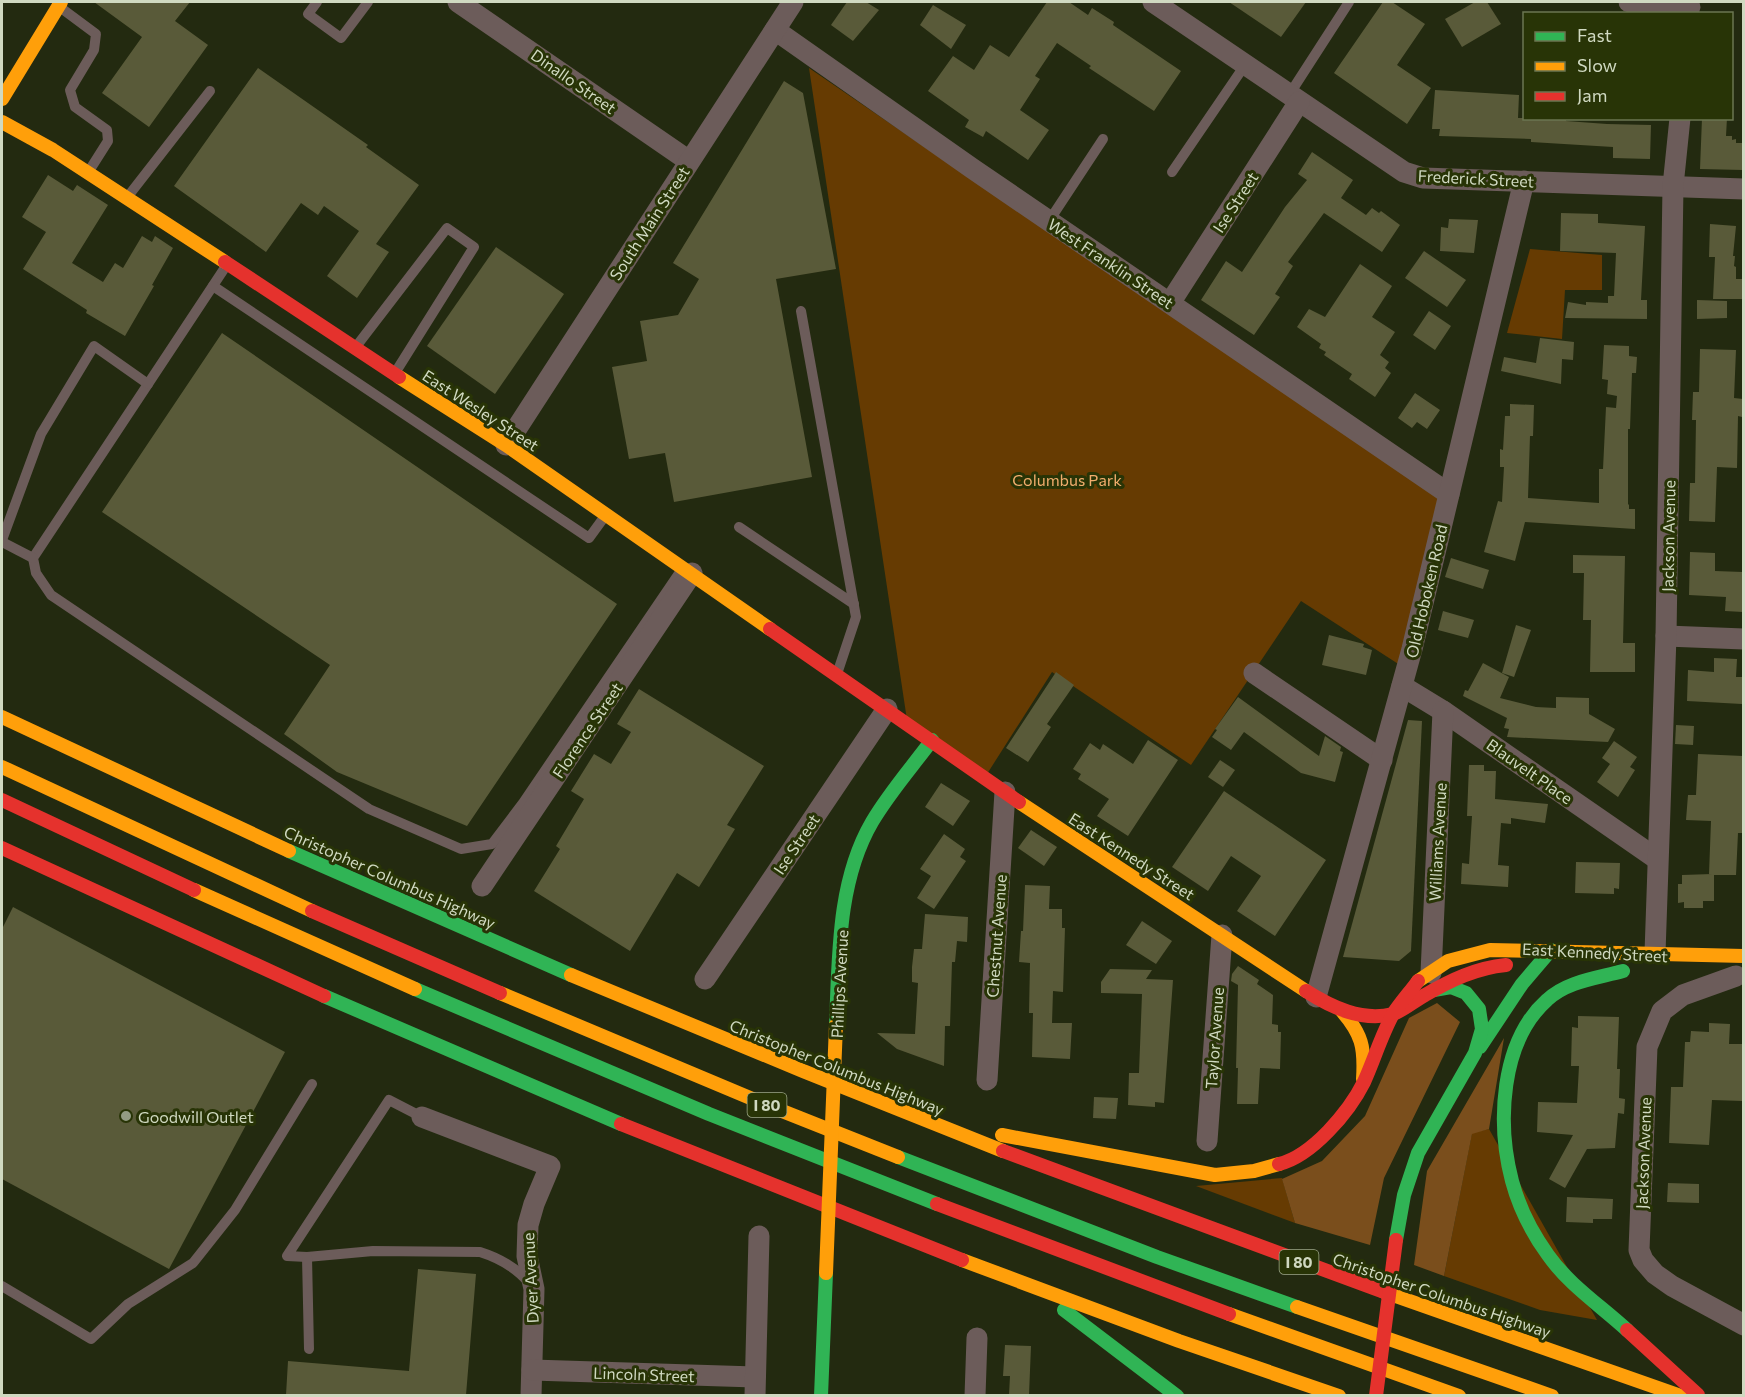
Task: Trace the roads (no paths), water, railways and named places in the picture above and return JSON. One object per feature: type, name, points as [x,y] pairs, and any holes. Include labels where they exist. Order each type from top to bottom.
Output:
[{"type":"main road","points":[[2,99],[59,4]]},
{"type":"main road","name":"East Wesley Street","points":[[2,122],[53,150],[127,197],[394,374],[506,445],[932,740]]},
{"type":"main road","name":"Christopher Columbus Highway","points":[[2,717],[303,857],[590,984],[834,1084],[1320,1270],[1681,1395]]},
{"type":"main road","name":"East Kennedy Street","points":[[932,740],[1005,792],[1316,997],[1341,1011],[1366,1016],[1393,1014],[1448,962],[1490,950],[1655,953],[1741,970]]},
{"type":"main road","name":"Phillips Avenue","points":[[821,1395],[839,944],[845,900],[856,858],[871,823],[932,740]]},
{"type":"main road","name":"I 80","points":[[2,767],[174,849],[377,940],[722,1088],[1071,1225],[1383,1338],[1552,1395]]},
{"type":"main road","name":"I 80","points":[[2,800],[232,908],[651,1090],[864,1176],[1102,1267],[1459,1395]]},
{"type":"main road","points":[[2,849],[270,973],[608,1120],[763,1184],[1139,1327],[1339,1395]]},
{"type":"main road","points":[[1376,1395],[1396,1240],[1404,1195],[1418,1153],[1441,1110],[1511,999],[1535,965],[1551,950]]},
{"type":"main road","name":"East Kennedy Street","points":[[1393,993],[1428,981],[1463,975],[1491,966],[1558,966]]},
{"type":"main road","name":"East Kennedy Street","points":[[1581,967],[1628,972],[1581,982],[1562,990],[1547,1000],[1532,1017],[1514,1057],[1504,1103],[1510,1173],[1518,1200],[1553,1261],[1585,1295],[1614,1318],[1698,1395]]},
{"type":"main road","points":[[1702,974],[1741,970]]},
{"type":"main road","points":[[1428,981],[1459,989],[1466,993],[1479,1009],[1482,1029],[1475,1053],[1468,1066]]},
{"type":"main road","name":"East Kennedy Street","points":[[1316,997],[1361,1002]]},
{"type":"main road","points":[[1341,1011],[1357,1027],[1365,1050],[1363,1084]]},
{"type":"main road","points":[[921,1119],[1215,1175],[1254,1171],[1288,1161],[1316,1143],[1346,1111],[1363,1084],[1393,1014]]},
{"type":"main road","points":[[1036,1289],[1177,1395]]},
{"type":"street","name":"Dinallo Street","points":[[458,2],[689,161]]},
{"type":"street","name":"South Main Street","points":[[506,445],[793,2]]},
{"type":"street","name":"Frederick Street","points":[[1153,2],[1404,172],[1423,178],[1743,189]]},
{"type":"street","points":[[1629,2],[1690,7]]},
{"type":"street","name":"West Franklin Street","points":[[775,30],[1049,221],[1449,494]]},
{"type":"street","name":"Ise Street","points":[[1170,303],[1294,98]]},
{"type":"street","name":"Jackson Avenue","points":[[1655,953],[1666,636],[1673,186],[1680,120]]},
{"type":"street","name":"Old Hoboken Road","points":[[1316,997],[1402,686],[1524,181]]},
{"type":"street","name":"Florence Street","points":[[482,886],[687,570]]},
{"type":"street","points":[[1666,636],[1743,639]]},
{"type":"street","points":[[1254,674],[1382,760]]},
{"type":"street","name":"Blauvelt Place","points":[[1402,686],[1443,711],[1657,859]]},
{"type":"street","name":"Ise Street","points":[[705,979],[886,708]]},
{"type":"street","name":"Williams Avenue","points":[[1428,981],[1443,711]]},
{"type":"street","name":"Chestnut Avenue","points":[[987,1080],[1005,792]]},
{"type":"street","name":"Taylor Avenue","points":[[1207,1141],[1222,935]]},
{"type":"street","name":"Jackson Avenue","points":[[1741,970],[1683,995],[1662,1011],[1647,1047],[1639,1250],[1643,1260],[1655,1274],[1672,1286],[1743,1325]]},
{"type":"street","name":"Dyer Avenue","points":[[422,1117],[550,1166],[528,1225],[527,1256],[534,1289],[531,1395]]},
{"type":"street","points":[[755,1386],[759,1236]]},
{"type":"street","points":[[975,1395],[977,1338]]},
{"type":"street","name":"Lincoln Street","points":[[532,1370],[755,1386]]},
{"type":"lane","points":[[317,2],[308,14],[341,38],[368,2]]},
{"type":"lane","points":[[1294,98],[1349,2]]},
{"type":"lane","points":[[59,4],[96,34],[94,50],[70,90],[75,106],[107,130],[108,141],[88,173]]},
{"type":"lane","points":[[1173,172],[1245,65]]},
{"type":"lane","points":[[127,197],[210,91]]},
{"type":"lane","points":[[1049,221],[1103,140]]},
{"type":"lane","points":[[355,348],[447,228],[474,247],[394,374]]},
{"type":"lane","points":[[228,263],[33,558],[36,573],[51,595],[369,808],[461,849],[492,844],[687,570]]},
{"type":"lane","points":[[213,286],[589,538],[606,514]]},
{"type":"lane","points":[[801,310],[856,617],[837,674]]},
{"type":"lane","points":[[33,558],[2,541],[41,434],[94,346],[148,384]]},
{"type":"lane","points":[[739,527],[854,604]]},
{"type":"lane","points":[[2,1286],[91,1340],[128,1304],[193,1263],[235,1210],[312,1084]]},
{"type":"lane","points":[[422,1117],[389,1101],[287,1256],[307,1257],[373,1251],[480,1252],[496,1257],[510,1266],[534,1289]]},
{"type":"lane","points":[[307,1257],[309,1349]]},
{"type":"place","name":"Goodwill Outlet","points":[[126,1116]]},
{"type":"park label","name":"Columbus Park","points":[[1067,479]]}]
